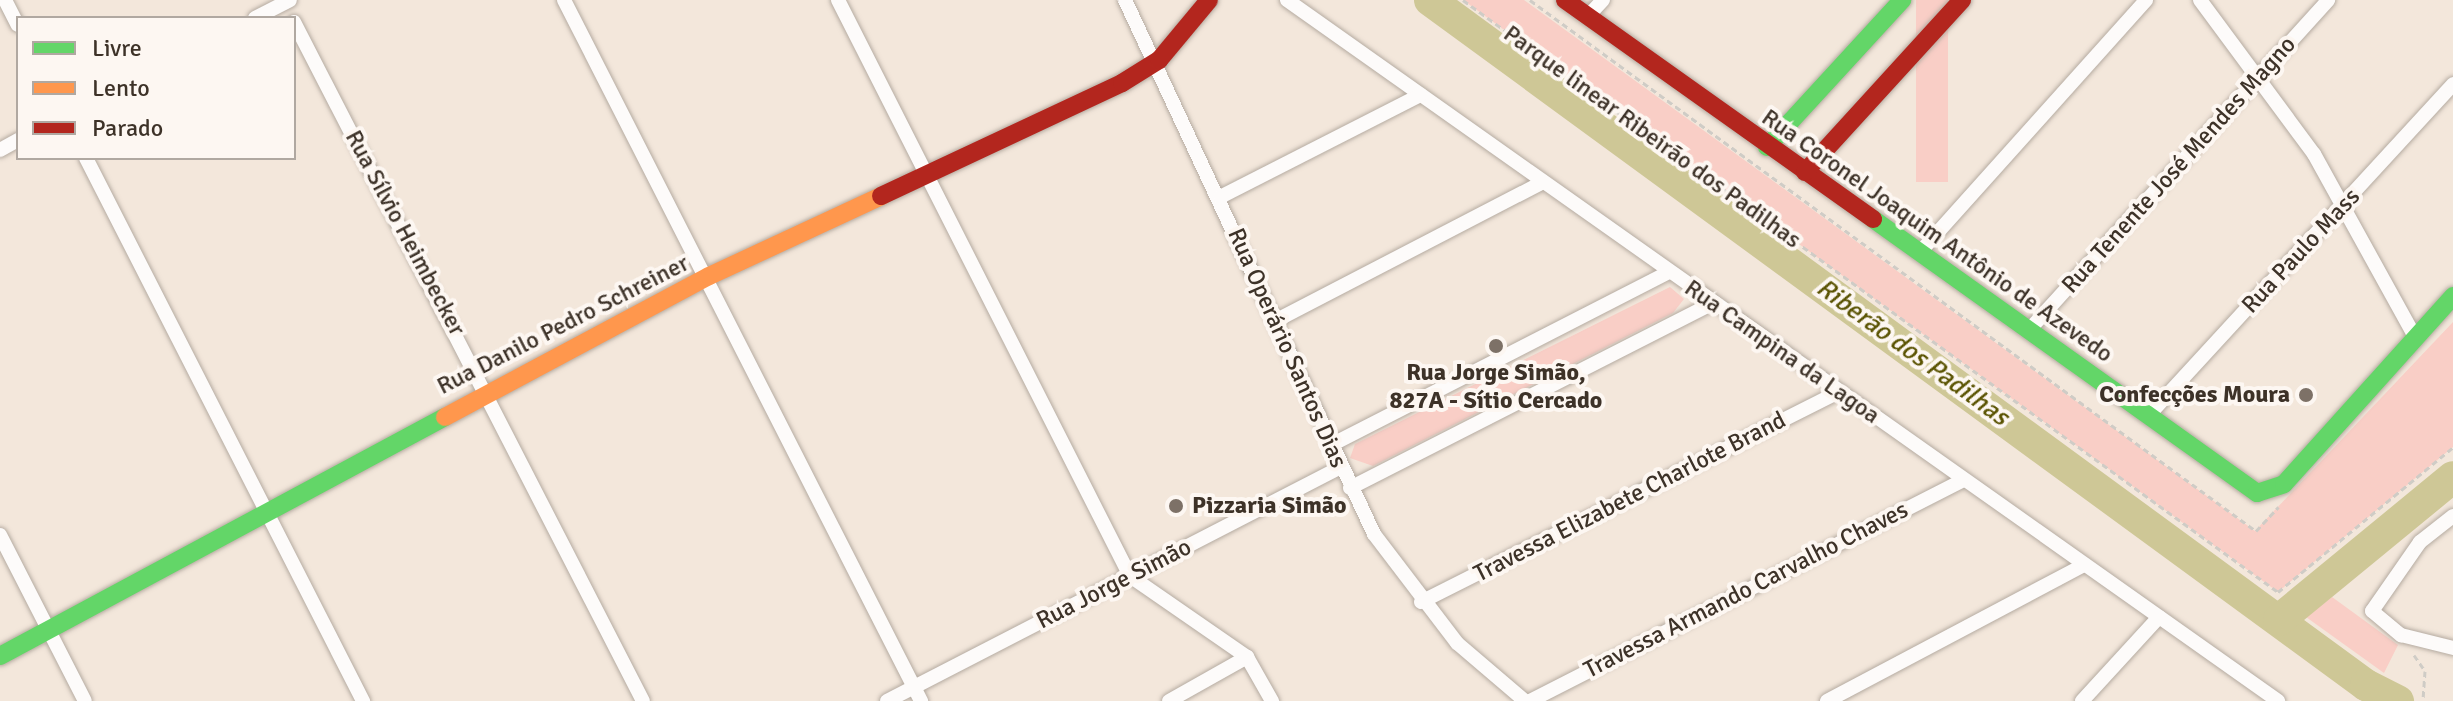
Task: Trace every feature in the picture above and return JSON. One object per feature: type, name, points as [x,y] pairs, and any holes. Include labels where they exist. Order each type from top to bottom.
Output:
[{"type":"main road","points":[[1159,60],[1209,0]]},
{"type":"main road","name":"Rua Coronel Joaquim Antônio de Azevedo","points":[[1565,0],[1767,147],[1921,251],[2257,493],[2284,484],[2415,337]]},
{"type":"main road","points":[[1767,147],[1902,0]]},
{"type":"main road","points":[[1805,172],[1962,0]]},
{"type":"main road","name":"Rua Danilo Pedro Schreiner","points":[[0,656],[487,390],[709,276],[1159,60]]},
{"type":"main road","points":[[2415,337],[2453,296]]},
{"type":"street","points":[[5,0],[16,21]]},
{"type":"street","points":[[564,0],[709,276],[918,694]]},
{"type":"street","points":[[838,0],[1130,576],[1247,657],[1272,701]]},
{"type":"street","name":"Rua Operário Santos Dias","points":[[1125,0],[1159,60],[1350,488],[1421,602],[1528,701]]},
{"type":"street","name":"Rua Campina da Lagoa","points":[[1287,0],[2278,701]]},
{"type":"street","points":[[1588,16],[1603,0]]},
{"type":"street","points":[[1921,251],[2146,0]]},
{"type":"street","points":[[2200,0],[2261,75],[2343,207],[2415,337]]},
{"type":"street","name":"Rua Tenente José Mendes Magno","points":[[2030,329],[2328,0]]},
{"type":"street","points":[[259,16],[285,1]]},
{"type":"street","name":"Rua Sílvio Heimbecker","points":[[296,26],[487,390],[643,701]]},
{"type":"street","name":"Rua Paulo Mass","points":[[2148,416],[2453,84]]},
{"type":"street","points":[[1220,197],[1420,95]]},
{"type":"street","points":[[87,160],[363,701]]},
{"type":"street","points":[[1275,321],[1543,182]]},
{"type":"street","points":[[1331,445],[1669,272]]},
{"type":"street","points":[[1350,488],[1713,303]]},
{"type":"street","name":"Travessa Elizabete Charlote Brand","points":[[1421,602],[1839,392]]},
{"type":"street","name":"Rua Jorge Simão","points":[[887,701],[918,694],[1130,576],[1341,467]]},
{"type":"street","name":"Travessa Armando Carvalho Chaves","points":[[1528,701],[1963,480]]},
{"type":"street","points":[[2453,516],[2420,542],[2372,611],[2401,635],[2453,648]]},
{"type":"street","points":[[0,535],[85,701]]},
{"type":"street","points":[[1827,701],[2084,565]]},
{"type":"street","points":[[2082,701],[2159,617]]},
{"type":"street","points":[[1169,701],[1247,657]]},
{"type":"path","name":"Parque linear Ribeirão dos Padilhas","points":[[1463,0],[2278,592],[2453,447]]},
{"type":"path","points":[[2423,701],[2425,671]]},
{"type":"shaded area","points":[[1463,0],[1524,0],[2255,531],[2453,322],[2453,447],[2278,592]]},
{"type":"shaded area","points":[[1916,0],[1948,0],[1948,182],[1916,182]]},
{"type":"shaded area","points":[[1670,287],[1684,299],[1673,313],[1373,466],[1350,458],[1355,444]]},
{"type":"shaded area","points":[[2332,597],[2398,645],[2384,673],[2306,617]]},
{"type":"waterway","name":"Riberão dos Padilhas","points":[[1430,0],[2366,685],[2398,701]]},
{"type":"waterway","points":[[2279,620],[2453,477]]},
{"type":"traffic: fast","points":[[1767,147],[1902,0]]},
{"type":"traffic: fast","points":[[1873,219],[2257,493],[2284,484],[2453,296]]},
{"type":"traffic: fast","points":[[0,656],[445,417]]},
{"type":"traffic: slow","points":[[445,417],[709,276],[881,196]]},
{"type":"traffic: jam","points":[[881,196],[1122,83],[1159,60],[1209,0]]},
{"type":"traffic: jam","points":[[1565,0],[1873,219]]},
{"type":"traffic: jam","points":[[1805,172],[1962,0]]},
{"type":"place","name":"Rua Jorge Simão, 827A - Sítio Cercado","points":[[1496,346]]},
{"type":"place","name":"Confecções Moura","points":[[2306,395]]},
{"type":"place","name":"Pizzaria Simão","points":[[1176,506]]}]
